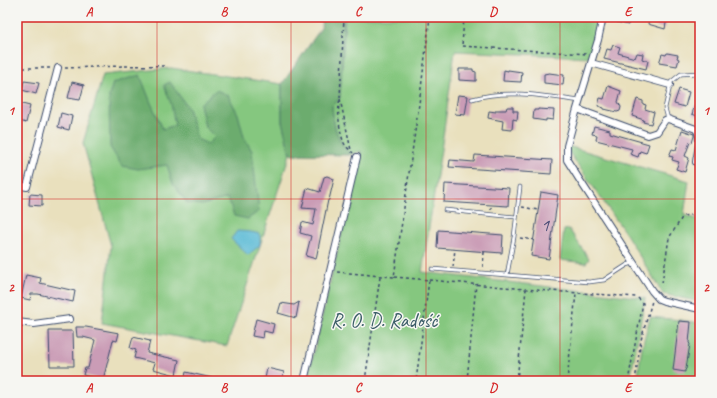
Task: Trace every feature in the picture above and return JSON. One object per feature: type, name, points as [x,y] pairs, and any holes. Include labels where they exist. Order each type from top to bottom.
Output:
[{"type":"street","points":[[603,17],[598,40],[567,146],[567,160],[659,299],[700,309]]},
{"type":"street","points":[[591,63],[670,85]]},
{"type":"street","points":[[17,185],[27,187],[58,68]]},
{"type":"street","points":[[577,109],[648,135],[657,132],[665,120],[668,119],[696,129],[700,138],[696,162],[700,163]]},
{"type":"street","points":[[304,381],[356,157]]},
{"type":"street","points":[[17,322],[34,324],[70,319]]},
{"type":"lane","points":[[668,119],[665,108],[671,82],[681,74],[700,73]]},
{"type":"lane","points":[[472,99],[485,95],[516,94],[580,101]]},
{"type":"lane","points":[[507,275],[514,237],[520,187]]},
{"type":"lane","points":[[445,210],[516,217]]},
{"type":"lane","points":[[432,269],[589,282],[604,280],[627,265],[635,263]]},
{"type":"path","points":[[344,17],[340,98],[338,105],[339,122],[345,144],[356,157]]},
{"type":"path","points":[[394,277],[430,17]]},
{"type":"path","points":[[464,17],[462,46],[588,54]]},
{"type":"path","points":[[17,68],[106,67],[134,65],[165,66]]},
{"type":"path","points":[[340,98],[352,152]]},
{"type":"path","points":[[518,207],[538,210]]},
{"type":"path","points":[[662,283],[669,238],[683,216],[689,215],[700,217]]},
{"type":"path","points":[[514,237],[534,240]]},
{"type":"path","points":[[453,270],[455,250]]},
{"type":"path","points":[[482,273],[484,252]]},
{"type":"path","points":[[334,272],[380,277],[637,297],[643,303],[628,381]]},
{"type":"path","points":[[365,381],[380,277]]},
{"type":"path","points":[[416,381],[429,280]]},
{"type":"path","points":[[467,381],[476,284]]},
{"type":"path","points":[[517,381],[526,289]]},
{"type":"path","points":[[567,381],[576,293]]},
{"type":"path","points":[[634,381],[641,340],[655,294]]},
{"type":"green space","points":[[322,17],[344,17],[340,98],[332,106],[336,132],[350,155],[290,154],[282,121],[282,84],[321,28]]},
{"type":"green space","name":"R. O. D. Radość","points":[[345,17],[597,17],[593,52],[588,57],[455,51],[422,272],[645,298],[630,381],[307,381],[361,151],[350,155],[342,143],[335,127],[332,106],[340,98]]},
{"type":"green space","points":[[171,68],[282,84],[282,121],[290,154],[227,346],[102,323],[111,246],[83,143],[103,75]]},
{"type":"green space","points":[[140,75],[163,129],[175,125],[171,104],[164,85],[170,82],[188,108],[197,139],[208,144],[215,137],[205,127],[200,104],[216,90],[228,95],[238,114],[244,137],[252,151],[259,211],[248,219],[234,216],[228,198],[202,205],[187,203],[173,184],[167,165],[138,169],[122,166],[110,147],[109,96],[113,83]]},
{"type":"green space","points":[[564,145],[689,181],[684,215],[700,220],[700,302],[663,294],[626,234]]},
{"type":"green space","points":[[569,229],[589,259],[586,263],[560,260],[564,230]]},
{"type":"green space","points":[[650,317],[700,323],[700,381],[666,381],[646,376],[644,381],[637,381],[642,347]]},
{"type":"water","points":[[237,231],[260,234],[260,245],[248,255],[231,239]]},
{"type":"building","points":[[619,17],[630,17],[628,25],[617,22]]},
{"type":"building","points":[[649,17],[667,17],[665,29],[648,24]]},
{"type":"building","points":[[613,45],[620,47],[618,53],[635,58],[637,53],[643,54],[642,59],[648,61],[646,69],[604,59],[607,49],[611,50]]},
{"type":"building","points":[[667,53],[678,55],[677,58],[679,59],[677,66],[659,63],[662,54],[666,55]]},
{"type":"building","points":[[459,69],[473,69],[473,71],[476,72],[476,81],[459,80]]},
{"type":"building","points":[[504,70],[522,72],[521,82],[503,81]]},
{"type":"building","points":[[549,73],[564,75],[563,85],[544,83],[544,74]]},
{"type":"building","points":[[24,81],[39,83],[36,94],[22,90]]},
{"type":"building","points":[[72,82],[84,85],[80,100],[68,98]]},
{"type":"building","points":[[608,86],[621,91],[618,102],[621,107],[620,111],[617,112],[598,106],[600,98],[604,99]]},
{"type":"building","points":[[679,89],[689,92],[685,107],[674,104]]},
{"type":"building","points":[[458,95],[468,96],[465,115],[455,114]]},
{"type":"building","points":[[637,99],[643,101],[643,104],[646,105],[645,109],[654,112],[651,124],[643,122],[644,120],[632,116]]},
{"type":"building","points":[[18,103],[30,106],[26,123],[17,120]]},
{"type":"building","points":[[695,105],[700,106],[700,117],[692,114]]},
{"type":"building","points":[[507,107],[513,107],[513,111],[518,111],[517,120],[513,119],[512,130],[502,129],[503,121],[488,118],[489,111],[496,112],[496,110],[506,110]]},
{"type":"building","points":[[534,110],[554,110],[553,120],[546,119],[546,121],[533,119]]},
{"type":"building","points":[[61,113],[72,116],[69,130],[58,127]]},
{"type":"building","points":[[594,126],[610,130],[610,133],[649,144],[646,153],[640,151],[638,157],[630,154],[632,149],[596,140],[597,135],[592,134]]},
{"type":"building","points":[[682,130],[694,134],[692,143],[690,142],[685,156],[689,158],[685,172],[676,169],[679,162],[672,160],[673,157],[669,156],[672,149],[676,150]]},
{"type":"building","points":[[475,155],[552,160],[551,174],[449,167],[450,160],[474,162]]},
{"type":"building","points":[[327,176],[334,179],[328,200],[316,259],[306,256],[311,236],[300,233],[302,222],[313,225],[316,209],[302,208],[307,188],[320,192],[324,177]]},
{"type":"building","points":[[445,184],[509,188],[508,206],[444,202]]},
{"type":"building","points":[[541,192],[558,195],[549,259],[531,256]]},
{"type":"building","points":[[30,194],[42,195],[42,206],[29,205]]},
{"type":"building","points":[[438,230],[503,235],[502,253],[437,248]]},
{"type":"building","points":[[26,275],[41,278],[40,283],[75,291],[73,302],[38,294],[31,294],[30,300],[21,298]]},
{"type":"building","points":[[299,302],[296,318],[278,313],[281,303],[294,305]]},
{"type":"building","points":[[256,319],[274,324],[272,333],[264,331],[263,338],[252,336]]},
{"type":"building","points":[[679,321],[691,322],[690,344],[685,372],[673,370]]},
{"type":"building","points":[[76,327],[86,327],[119,333],[117,341],[113,340],[103,380],[83,375],[85,368],[88,368],[95,340],[77,337]]},
{"type":"building","points":[[49,331],[73,331],[74,366],[50,366]]},
{"type":"building","points":[[133,337],[150,341],[147,353],[179,360],[176,375],[153,369],[155,363],[134,358],[136,350],[130,348]]},
{"type":"building","points":[[267,368],[284,372],[282,381],[271,381],[265,379]]},
{"type":"building","points":[[186,372],[212,378],[212,381],[184,381]]}]
